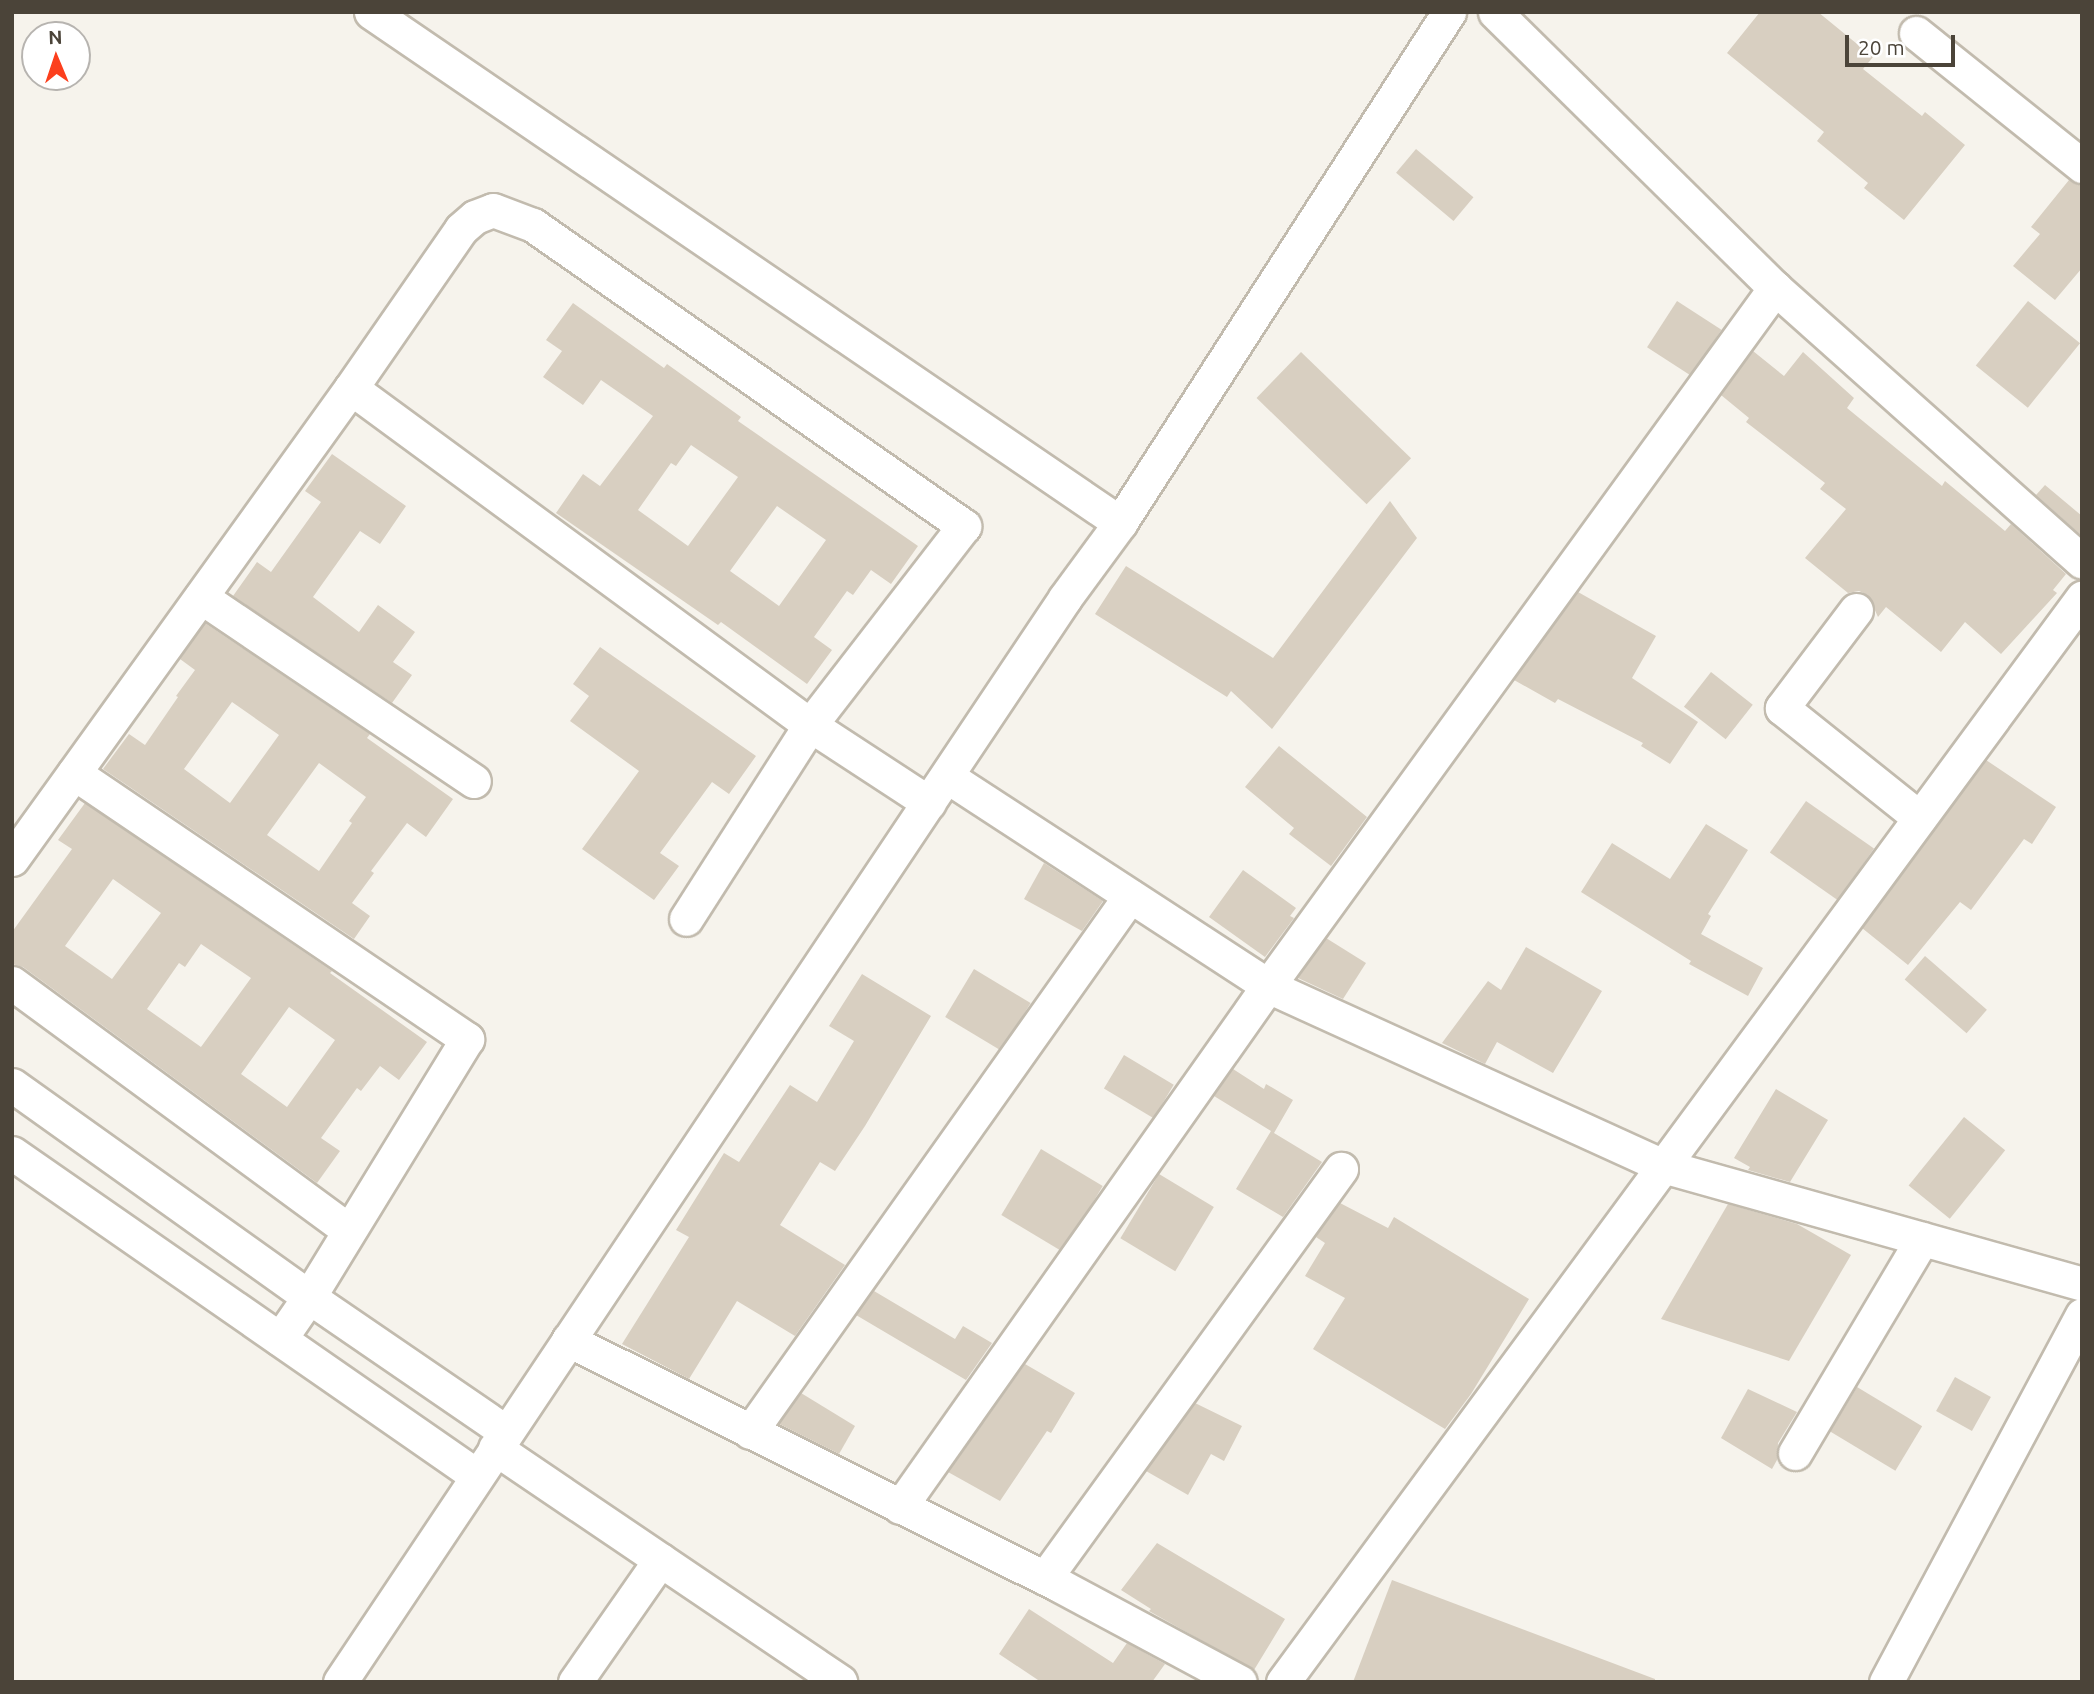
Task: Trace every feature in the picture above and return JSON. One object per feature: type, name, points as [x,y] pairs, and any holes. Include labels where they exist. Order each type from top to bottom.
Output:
[{"type":"street","points":[[371,12],[1120,523]]},
{"type":"street","points":[[340,1682],[1065,598],[1120,523],[1449,12]]},
{"type":"street","points":[[1495,12],[1775,288],[2082,562]]},
{"type":"street","points":[[1916,33],[2082,166]]},
{"type":"street","points":[[12,859],[351,388],[461,229],[475,217],[493,210],[533,225],[964,526],[810,725],[686,919]]},
{"type":"street","points":[[900,1507],[1268,986],[1775,288]]},
{"type":"street","points":[[351,388],[810,725],[938,790],[1130,896],[1268,986],[1663,1166],[2082,1283]]},
{"type":"street","points":[[201,597],[474,781]]},
{"type":"street","points":[[1283,1682],[2082,598]]},
{"type":"street","points":[[1856,610],[1782,708],[1920,818]]},
{"type":"street","points":[[74,773],[467,1039],[309,1297],[280,1339]]},
{"type":"street","points":[[750,1432],[1130,896]]},
{"type":"street","points":[[12,983],[349,1231]]},
{"type":"street","points":[[12,1084],[309,1297],[660,1560],[840,1682]]},
{"type":"street","points":[[12,1153],[477,1476]]},
{"type":"street","points":[[1045,1578],[1340,1169]]},
{"type":"street","points":[[1795,1453],[1922,1239]]},
{"type":"street","points":[[1886,1682],[2082,1315]]},
{"type":"street","points":[[568,1340],[1045,1578],[1240,1682]]},
{"type":"street","points":[[575,1682],[660,1560]]},
{"type":"building","points":[[1760,12],[1818,12],[1873,57],[1863,69],[1922,116],[1925,112],[1965,145],[1904,220],[1864,188],[1868,183],[1817,141],[1824,132],[1727,53]]},
{"type":"building","points":[[1416,149],[1473,197],[1454,221],[1396,173]]},
{"type":"building","points":[[2069,180],[2082,185],[2082,268],[2055,300],[2013,266],[2040,234],[2031,227]]},
{"type":"building","points":[[1677,301],[1721,330],[1691,376],[1647,347]]},
{"type":"building","points":[[2028,301],[2080,343],[2028,408],[1976,366]]},
{"type":"building","points":[[573,303],[664,368],[667,364],[741,417],[738,421],[918,546],[891,584],[871,570],[853,595],[847,591],[814,637],[832,650],[807,684],[721,622],[718,625],[556,513],[583,474],[600,486],[653,416],[601,380],[583,405],[543,377],[562,351],[546,340]],"holes":[[[691,445],[738,477],[688,546],[638,510],[671,463],[676,466]],[[777,506],[826,540],[779,606],[730,571]]]},
{"type":"building","points":[[1753,351],[1784,376],[1803,352],[1854,398],[1847,408],[1942,486],[1945,481],[2005,531],[2011,524],[2066,574],[2053,590],[2057,593],[2001,654],[1965,622],[1941,652],[1886,607],[1878,617],[1868,595],[1859,591],[1848,593],[1805,558],[1846,509],[1820,489],[1825,483],[1746,422],[1749,418],[1721,395]]},
{"type":"building","points":[[1301,352],[1411,458],[1367,504],[1257,398]]},
{"type":"building","points":[[332,454],[406,506],[380,544],[360,531],[313,597],[359,632],[378,605],[415,632],[393,662],[412,675],[392,703],[233,596],[257,562],[271,572],[321,502],[305,491]]},
{"type":"building","points":[[2045,485],[2082,516],[2082,536],[2036,495]]},
{"type":"building","points":[[1390,501],[1417,538],[1272,729],[1231,691],[1227,697],[1095,614],[1126,566],[1273,658]]},
{"type":"building","points":[[1578,592],[1656,636],[1632,678],[1698,722],[1670,764],[1641,746],[1643,743],[1558,699],[1555,703],[1514,680]]},
{"type":"building","points":[[205,623],[370,734],[367,738],[453,799],[426,837],[407,823],[371,871],[374,873],[352,903],[370,916],[354,939],[103,769],[129,734],[145,745],[195,670],[180,659]],"holes":[[[232,702],[279,735],[230,803],[184,769]],[[319,763],[366,797],[349,821],[352,823],[319,871],[267,835]]]},
{"type":"building","points":[[600,647],[756,756],[729,794],[712,782],[660,853],[679,866],[654,900],[582,849],[639,771],[570,721],[589,696],[573,684]]},
{"type":"building","points":[[1711,672],[1753,705],[1726,739],[1684,707]]},
{"type":"building","points":[[1279,746],[1367,817],[1331,866],[1289,834],[1294,828],[1245,787]]},
{"type":"building","points":[[1986,760],[2056,807],[2032,844],[2024,839],[1971,910],[1960,902],[1908,965],[1862,928]]},
{"type":"building","points":[[1806,801],[1874,849],[1838,900],[1770,853]]},
{"type":"building","points":[[85,803],[332,971],[330,973],[427,1042],[399,1080],[380,1066],[361,1091],[357,1088],[321,1138],[340,1151],[317,1183],[23,967],[12,964],[12,932],[72,849],[58,840]],"holes":[[[113,879],[161,913],[112,979],[65,946]],[[201,944],[251,978],[201,1047],[147,1009],[179,963],[185,967]],[[289,1007],[335,1040],[287,1107],[241,1074]]]},
{"type":"building","points":[[1706,824],[1748,850],[1708,914],[1711,916],[1701,934],[1763,968],[1748,996],[1689,964],[1691,961],[1581,892],[1612,843],[1670,879]]},
{"type":"building","points":[[1044,863],[1103,901],[1082,931],[1024,899]]},
{"type":"building","points":[[1243,870],[1296,908],[1290,916],[1294,918],[1265,957],[1209,917]]},
{"type":"building","points":[[1326,938],[1366,963],[1343,999],[1298,978]]},
{"type":"building","points":[[1526,947],[1602,991],[1553,1073],[1497,1042],[1485,1064],[1442,1043],[1488,981],[1501,990]]},
{"type":"building","points":[[1925,956],[1987,1010],[1967,1033],[1905,979]]},
{"type":"building","points":[[974,969],[1031,1003],[1002,1051],[945,1017]]},
{"type":"building","points":[[862,974],[931,1016],[835,1171],[820,1162],[780,1225],[845,1265],[795,1336],[737,1301],[689,1379],[622,1344],[689,1237],[676,1230],[724,1153],[739,1162],[790,1085],[817,1102],[854,1041],[829,1026]]},
{"type":"building","points":[[1124,1055],[1174,1085],[1154,1118],[1104,1088]]},
{"type":"building","points":[[1233,1069],[1264,1089],[1266,1084],[1293,1100],[1274,1133],[1322,1162],[1283,1217],[1236,1189],[1271,1131],[1214,1096]]},
{"type":"building","points":[[1776,1089],[1828,1120],[1790,1182],[1748,1170],[1750,1167],[1734,1158]]},
{"type":"building","points":[[1964,1117],[2005,1150],[1950,1219],[1909,1185]]},
{"type":"building","points":[[1041,1149],[1103,1186],[1063,1252],[1001,1215]]},
{"type":"building","points":[[1159,1174],[1214,1207],[1175,1271],[1120,1238]]},
{"type":"building","points":[[1340,1203],[1388,1228],[1394,1217],[1529,1299],[1471,1394],[1445,1429],[1313,1349],[1345,1298],[1305,1276],[1325,1243],[1316,1237]]},
{"type":"building","points":[[1728,1204],[1797,1224],[1851,1255],[1789,1361],[1661,1319]]},
{"type":"building","points":[[874,1291],[955,1339],[963,1326],[992,1343],[966,1380],[856,1315]]},
{"type":"building","points":[[1025,1364],[1075,1393],[1051,1433],[1047,1431],[1000,1501],[948,1472]]},
{"type":"building","points":[[1955,1377],[1991,1397],[1972,1431],[1936,1411]]},
{"type":"building","points":[[1857,1387],[1922,1426],[1895,1471],[1830,1432]]},
{"type":"building","points":[[1748,1389],[1797,1412],[1778,1443],[1777,1460],[1772,1469],[1721,1438]]},
{"type":"building","points":[[801,1393],[855,1426],[839,1454],[779,1424]]},
{"type":"building","points":[[1195,1403],[1242,1426],[1224,1461],[1211,1454],[1188,1495],[1146,1471]]},
{"type":"building","points":[[1157,1543],[1285,1619],[1254,1670],[1149,1611],[1151,1609],[1121,1590]]},
{"type":"building","points":[[1392,1580],[1655,1679],[1655,1682],[1353,1682]]},
{"type":"building","points":[[1029,1609],[1113,1663],[1127,1643],[1165,1664],[1152,1682],[1041,1682],[999,1654]]}]
